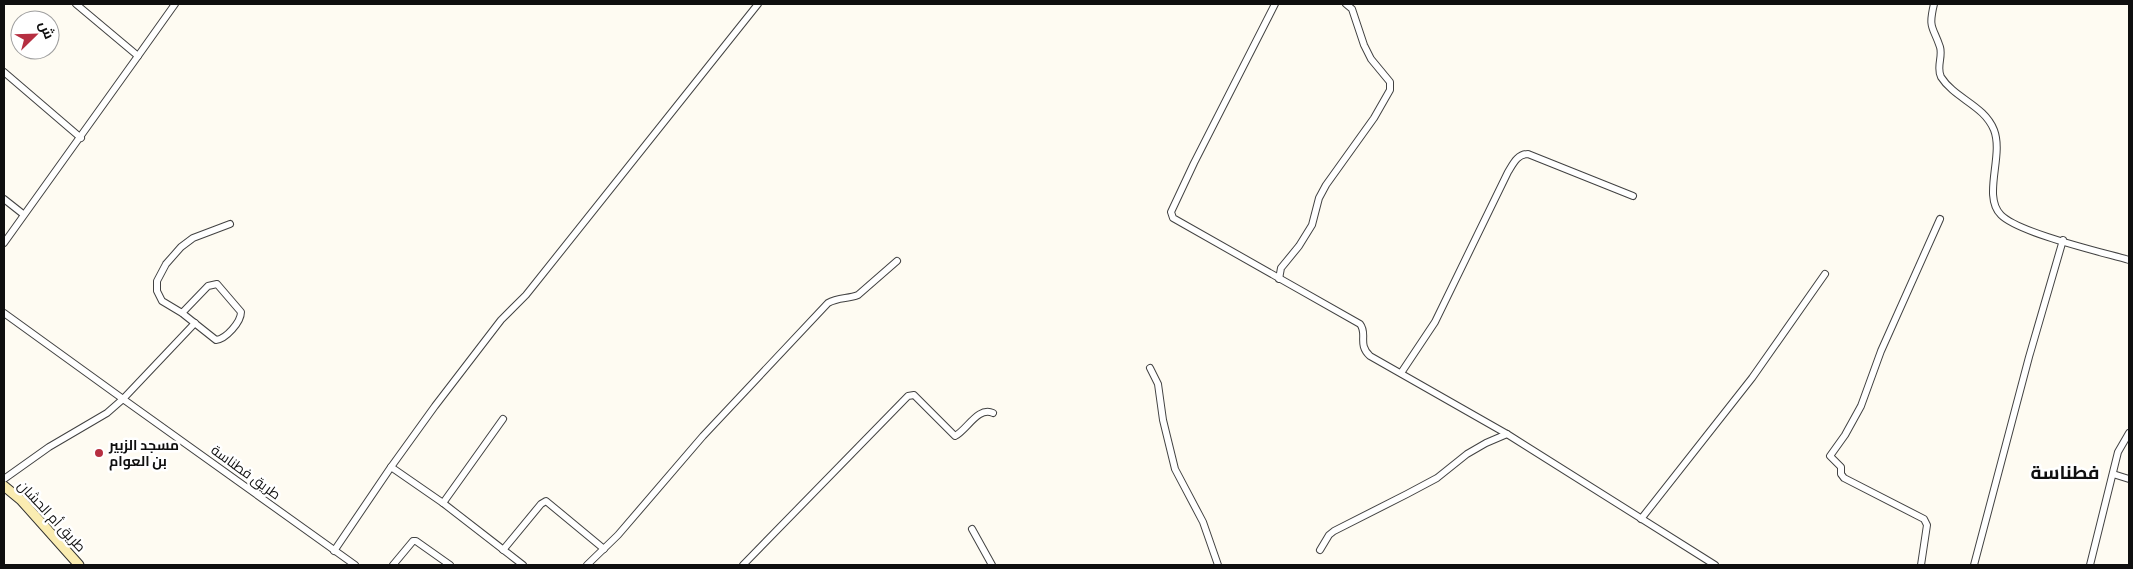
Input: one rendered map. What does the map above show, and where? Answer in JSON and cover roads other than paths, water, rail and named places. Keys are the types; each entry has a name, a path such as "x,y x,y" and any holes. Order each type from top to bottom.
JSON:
{"street":[{"path":"76,4 138,56"},
{"path":"4,243 23,214 81,138 175,4"},
{"path":"334,551 391,467 501,320 526,295 758,4"},
{"path":"1275,4 1194,163 1171,214 1172,218 1360,324 1363,330 1362,343 1366,353 1508,434 1714,565"},
{"path":"1279,279 1281,268 1299,246 1312,225 1319,198 1326,185 1374,118 1390,90 1390,82 1371,59 1352,9 1346,4"},
{"path":"1934,4 1931,30 1940,47 1940,76 1952,90 1984,114 1996,136 1997,159 1993,189 1995,207 2004,217 2018,226 2129,260"},
{"path":"4,72 81,138"},
{"path":"1401,373 1435,322 1508,172 1518,157 1522,154 1528,154 1633,196"},
{"path":"4,198 23,214"},
{"path":"1920,565 1927,525 1924,519 1844,478 1841,474 1841,467 1830,456 1845,435 1861,406 1880,351 1940,219"},
{"path":"182,313 212,284 216,284 229,296 241,312 239,320 221,340 216,340 182,313 162,301 157,281 166,264 181,247 193,238 230,224"},
{"path":"1974,565 2026,366 2063,240"},
{"path":"587,565 604,549 702,436 828,303 837,298 858,295 897,262"},
{"path":"1641,519 1752,378 1826,274"},
{"name":"طريق فطناسة","path":"4,313 354,565"},
{"path":"4,479 49,447 107,413 195,323"},
{"path":"1150,368 1161,395 1163,420 1175,469 1203,522 1218,565"},
{"path":"742,565 908,396 914,394 955,436 981,413 989,411 993,413"},
{"path":"443,503 503,419"},
{"path":"2090,565 2121,445 2129,433"},
{"path":"1320,550 1329,535 1334,531 1436,478 1467,454 1486,443 1508,434"},
{"path":"391,467 443,503 523,565"},
{"path":"2113,474 2129,479"},
{"name":"طريق أم الحشان","path":"4,486 21,500 79,565"},
{"path":"503,550 541,504 546,501 604,549"},
{"path":"972,529 992,565"},
{"path":"393,565 413,541 416,541 450,565"}],"place":[{"name":"مسجد الزبير بن العوام","path":"99,453"}],"district":[{"name":"فطناسة","path":"2065,472"}]}
